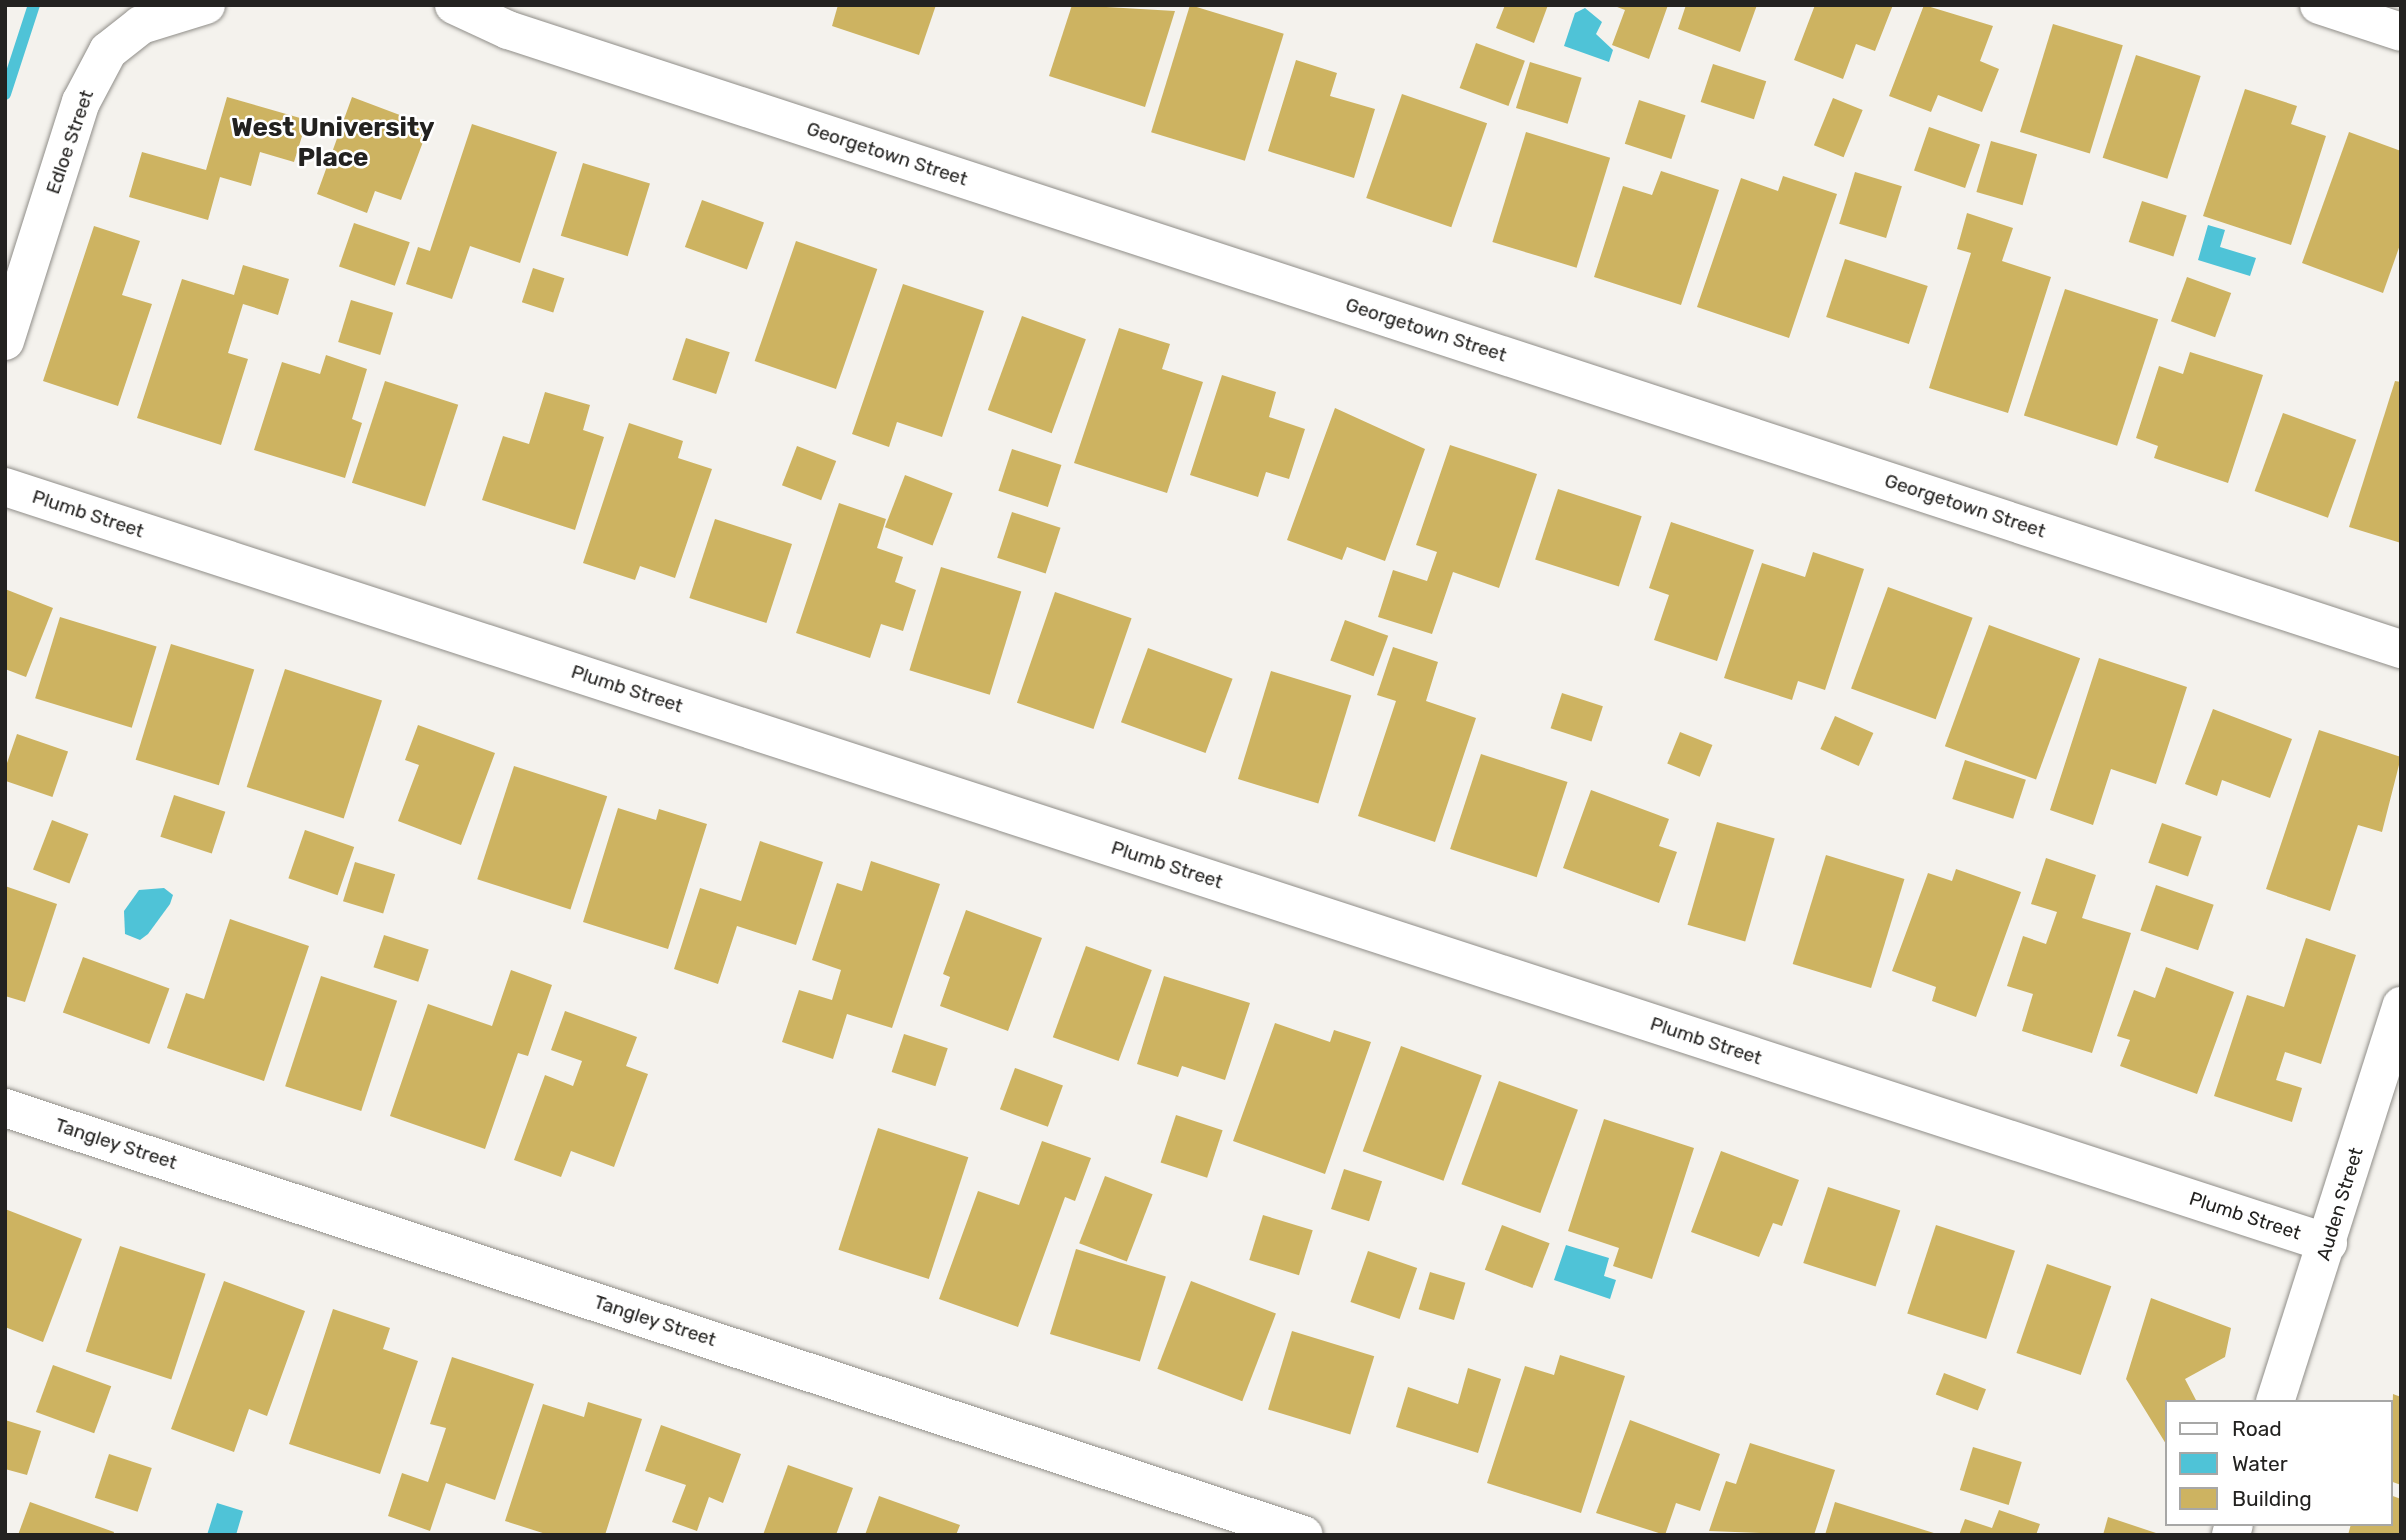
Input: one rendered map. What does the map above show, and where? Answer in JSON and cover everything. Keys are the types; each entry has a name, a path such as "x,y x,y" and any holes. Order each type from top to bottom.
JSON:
{"street":[{"name":"Edloe Street","path":"5,341 81,102 108,51 141,25 206,5"},
{"name":"Georgetown Street","path":"454,5 508,30 2401,649"},
{"path":"2319,5 2401,32"},
{"name":"Plumb Street","path":"5,486 2328,1243"},
{"name":"Auden Street","path":"2276,1400 2398,1026"},
{"name":"Tangley Street","path":"5,1108 1304,1535"}],"water":[{"path":"1585,8 1602,22 1596,34 1613,50 1609,62 1564,46 1575,13"},
{"path":"2208,225 2225,230 2220,247 2256,258 2250,276 2198,260"},
{"path":"164,888 173,895 170,904 148,934 140,940 125,934 124,911 139,890"},
{"path":"1566,1245 1609,1258 1604,1276 1616,1280 1610,1299 1554,1280"},
{"path":"217,1503 243,1511 236,1535 207,1535"}],"building":[{"path":"838,5 936,5 919,55 832,26"},
{"path":"1072,5 1175,11 1145,107 1049,76"},
{"path":"1190,5 1284,34 1245,161 1151,132"},
{"path":"1505,5 1548,5 1534,43 1496,28"},
{"path":"1612,5 1668,5 1649,59 1612,45 1625,10"},
{"path":"1686,5 1757,5 1740,52 1678,29"},
{"path":"1815,5 1893,5 1875,51 1856,44 1843,79 1794,60"},
{"path":"1924,5 1993,26 1980,61 1999,69 1982,112 1938,95 1931,112 1889,96"},
{"path":"2053,24 2123,45 2090,153 2020,132"},
{"path":"1476,43 1525,61 1508,106 1460,88"},
{"path":"2136,55 2201,76 2167,179 2103,158"},
{"path":"1296,60 1337,73 1330,96 1375,109 1354,178 1268,151"},
{"path":"1530,62 1582,78 1568,124 1516,108"},
{"path":"1713,64 1766,81 1754,119 1701,102"},
{"path":"2245,89 2297,106 2291,124 2326,136 2291,245 2203,216"},
{"path":"1402,94 1487,123 1451,227 1366,198"},
{"path":"227,97 307,120 294,162 260,152 251,186 220,177 208,220 129,197 142,152 206,170"},
{"path":"352,97 429,126 401,200 375,191 367,213 317,194"},
{"path":"1833,98 1863,110 1844,157 1814,145"},
{"path":"1639,100 1686,115 1671,159 1625,144"},
{"path":"472,124 557,152 520,263 470,246 452,299 406,284 418,247 430,251"},
{"path":"1929,127 1980,145 1965,188 1914,170"},
{"path":"1526,132 1610,158 1577,268 1492,242"},
{"path":"2349,132 2401,151 2401,242 2383,293 2302,263"},
{"path":"1991,141 2037,154 2023,205 1976,192"},
{"path":"583,163 650,183 628,256 561,236"},
{"path":"1661,171 1719,190 1681,305 1594,277 1623,186 1652,195"},
{"path":"1855,172 1902,186 1886,238 1839,224"},
{"path":"1783,176 1837,194 1789,338 1697,307 1741,178 1778,191"},
{"path":"702,200 764,223 747,270 685,247"},
{"path":"2142,201 2187,216 2173,256 2129,242"},
{"path":"1967,213 2013,228 2002,261 2051,277 2008,413 1929,388 1971,253 1957,249"},
{"path":"354,223 410,242 395,286 339,266"},
{"path":"94,226 140,241 122,295 152,304 118,406 43,381"},
{"path":"796,241 877,269 836,389 755,361"},
{"path":"1845,259 1928,286 1909,344 1826,317"},
{"path":"243,265 289,279 278,315 243,304 228,353 248,359 221,445 137,418 182,279 234,295"},
{"path":"533,268 564,278 553,312 522,302"},
{"path":"2187,277 2231,293 2215,337 2171,321"},
{"path":"903,284 984,311 942,437 897,422 889,447 852,434"},
{"path":"2065,289 2158,319 2117,446 2024,415"},
{"path":"351,300 393,313 380,355 338,342"},
{"path":"1022,316 1086,339 1052,433 988,410"},
{"path":"1119,328 1170,344 1162,369 1203,382 1167,493 1074,463"},
{"path":"686,338 730,352 716,394 672,380"},
{"path":"2190,352 2263,375 2228,483 2154,458 2158,446 2136,438 2159,366 2183,374"},
{"path":"326,355 367,369 352,419 362,423 345,478 254,450 282,362 320,374"},
{"path":"1222,375 1276,392 1269,417 1305,429 1289,479 1266,472 1258,497 1190,475"},
{"path":"385,381 458,405 425,507 352,483"},
{"path":"2395,381 2401,382 2401,543 2349,527"},
{"path":"545,392 590,405 583,430 604,437 575,530 482,500 503,436 529,444"},
{"path":"1335,408 1425,449 1385,561 1347,547 1342,560 1287,540"},
{"path":"2283,413 2356,440 2328,518 2255,491"},
{"path":"629,423 683,441 678,458 712,469 675,578 640,566 635,580 583,563"},
{"path":"1450,445 1537,474 1499,588 1453,572 1432,634 1378,617 1393,570 1427,581 1437,552 1416,545"},
{"path":"797,446 836,461 821,500 782,485"},
{"path":"1012,449 1061,465 1048,507 998,491"},
{"path":"905,475 953,493 933,546 885,527"},
{"path":"1558,489 1642,516 1619,587 1535,559"},
{"path":"839,503 886,519 877,548 903,557 895,582 916,590 903,631 881,624 870,658 796,633"},
{"path":"1012,512 1061,528 1046,573 997,558"},
{"path":"715,519 792,544 766,623 689,598"},
{"path":"1671,522 1754,550 1717,661 1654,640 1669,595 1649,588"},
{"path":"1813,552 1864,569 1825,690 1798,681 1792,700 1724,678 1762,563 1805,577"},
{"path":"941,567 1021,592 990,695 909,670"},
{"path":"1888,587 1973,618 1936,719 1851,688"},
{"path":"5,589 53,608 26,677 5,669"},
{"path":"1055,592 1132,618 1093,729 1017,703"},
{"path":"60,617 157,647 132,728 35,698"},
{"path":"1345,620 1388,636 1374,676 1330,660"},
{"path":"1989,625 2080,658 2036,779 1945,746"},
{"path":"171,644 254,669 219,785 136,760"},
{"path":"1393,647 1438,662 1426,701 1476,718 1435,842 1358,816 1396,701 1377,695"},
{"path":"1148,648 1233,679 1206,753 1121,722"},
{"path":"2099,658 2187,687 2156,784 2111,769 2093,825 2050,810"},
{"path":"285,669 382,701 344,818 247,787"},
{"path":"1271,671 1351,696 1318,804 1238,779"},
{"path":"1562,693 1603,706 1591,741 1551,728"},
{"path":"2213,709 2292,739 2270,798 2222,780 2217,796 2185,784"},
{"path":"1835,716 1873,733 1859,766 1820,749"},
{"path":"418,725 495,753 461,845 398,821 419,765 405,760"},
{"path":"2319,730 2401,757 2382,832 2358,825 2330,911 2266,889"},
{"path":"1680,732 1712,745 1700,777 1667,764"},
{"path":"17,734 68,752 52,797 5,781 5,769"},
{"path":"1481,754 1568,782 1537,877 1450,849"},
{"path":"1965,760 2026,780 2013,819 1952,799"},
{"path":"514,766 607,796 570,909 477,879"},
{"path":"1591,790 1669,819 1659,846 1677,852 1659,903 1563,868"},
{"path":"174,795 225,812 212,854 160,837"},
{"path":"618,808 656,820 659,809 707,824 668,949 583,922"},
{"path":"52,820 88,834 69,883 33,869"},
{"path":"1717,822 1775,839 1745,941 1688,925"},
{"path":"2162,823 2202,837 2188,876 2148,863"},
{"path":"305,830 354,847 338,895 288,878"},
{"path":"760,841 823,862 796,945 737,926 718,984 674,969 700,888 741,901"},
{"path":"1826,855 1904,879 1871,988 1793,964"},
{"path":"2046,858 2096,875 2082,918 2131,933 2092,1053 2022,1031 2033,994 2007,986 2023,936 2046,944 2057,912 2031,904"},
{"path":"871,861 940,884 892,1028 847,1014 833,1059 782,1042 799,990 832,1000 841,970 812,960 837,883 862,891"},
{"path":"355,862 395,874 383,913 343,901"},
{"path":"1956,869 2021,892 1976,1017 1932,1001 1936,987 1892,971 1928,873 1952,881"},
{"path":"2156,885 2214,905 2198,950 2140,930"},
{"path":"5,886 57,904 25,1002 5,996"},
{"path":"966,910 1042,938 1008,1031 940,1006 950,977 943,974"},
{"path":"230,919 309,946 264,1081 167,1048 186,993 204,999"},
{"path":"384,935 429,950 418,982 373,967"},
{"path":"2306,938 2356,955 2321,1064 2285,1052 2276,1080 2302,1088 2292,1122 2214,1096 2247,995 2284,1007"},
{"path":"1086,946 1152,970 1119,1061 1053,1037"},
{"path":"83,957 169,988 149,1044 63,1012"},
{"path":"2166,967 2234,992 2197,1094 2120,1066 2130,1040 2117,1036 2134,990 2155,998"},
{"path":"511,970 552,985 528,1056 518,1053 485,1149 390,1116 428,1004 492,1026"},
{"path":"321,976 397,1001 361,1111 285,1086"},
{"path":"1164,976 1250,1003 1225,1080 1182,1066 1178,1077 1137,1064"},
{"path":"565,1011 637,1037 626,1066 648,1074 614,1167 571,1151 561,1177 514,1160 545,1075 573,1086 582,1061 551,1050"},
{"path":"1275,1023 1330,1042 1334,1030 1371,1042 1325,1174 1233,1141"},
{"path":"904,1034 948,1048 935,1086 892,1072"},
{"path":"1401,1046 1482,1075 1444,1181 1363,1151"},
{"path":"1015,1068 1063,1085 1048,1127 1000,1109"},
{"path":"1499,1081 1578,1110 1540,1213 1461,1184"},
{"path":"1176,1115 1223,1130 1207,1178 1161,1163"},
{"path":"1604,1119 1694,1148 1652,1279 1613,1266 1619,1248 1568,1231"},
{"path":"878,1128 968,1157 929,1279 838,1250"},
{"path":"1042,1141 1091,1158 1075,1201 1065,1197 1018,1327 939,1299 978,1191 1019,1205"},
{"path":"1721,1151 1799,1180 1782,1226 1773,1223 1759,1257 1691,1232"},
{"path":"1344,1169 1382,1181 1369,1221 1331,1209"},
{"path":"1105,1176 1153,1194 1127,1261 1079,1243"},
{"path":"1828,1187 1900,1210 1876,1287 1803,1263"},
{"path":"5,1209 82,1239 43,1342 5,1327"},
{"path":"1263,1215 1313,1230 1299,1275 1249,1260"},
{"path":"1502,1225 1550,1243 1532,1288 1485,1270"},
{"path":"1936,1225 2015,1251 1986,1339 1907,1313"},
{"path":"120,1246 206,1274 171,1379 86,1352"},
{"path":"1076,1249 1166,1276 1140,1362 1050,1334"},
{"path":"1368,1251 1417,1268 1400,1319 1350,1302"},
{"path":"2047,1264 2111,1286 2081,1375 2016,1353"},
{"path":"1430,1272 1465,1283 1454,1320 1419,1309"},
{"path":"224,1281 305,1311 267,1416 249,1409 234,1452 171,1429"},
{"path":"1191,1281 1276,1314 1242,1401 1157,1369"},
{"path":"2151,1298 2231,1328 2225,1357 2185,1379 2196,1400 2164,1400 2164,1441 2126,1379"},
{"path":"333,1309 390,1328 383,1349 418,1361 380,1474 289,1444"},
{"path":"1292,1331 1374,1356 1350,1435 1268,1409"},
{"path":"1560,1355 1625,1376 1581,1513 1487,1483 1525,1366 1554,1375"},
{"path":"452,1357 534,1384 495,1500 446,1483 430,1531 388,1516 402,1473 428,1482 446,1428 430,1424"},
{"path":"53,1365 111,1386 94,1433 36,1412"},
{"path":"1468,1368 1501,1379 1478,1453 1396,1427 1408,1387 1458,1404"},
{"path":"1944,1373 1986,1389 1978,1411 1936,1394"},
{"path":"2393,1394 2401,1397 2401,1485 2392,1482"},
{"path":"588,1402 642,1419 605,1535 549,1535 505,1521 543,1404 584,1417"},
{"path":"5,1420 41,1431 27,1475 5,1469"},
{"path":"1630,1420 1720,1454 1700,1511 1676,1503 1665,1535 1596,1513"},
{"path":"661,1425 741,1454 723,1503 709,1497 697,1531 672,1522 686,1485 645,1471"},
{"path":"1750,1443 1835,1470 1814,1535 1709,1531 1726,1481 1736,1484"},
{"path":"1973,1447 2022,1462 2009,1505 1960,1490"},
{"path":"109,1454 152,1468 138,1512 95,1498"},
{"path":"788,1465 853,1488 836,1535 763,1535"},
{"path":"879,1496 960,1525 956,1535 865,1535"},
{"path":"2392,1496 2401,1499 2401,1535 2348,1535 2350,1526 2392,1526"},
{"path":"30,1502 114,1532 113,1535 18,1535"},
{"path":"1835,1502 1937,1534 1937,1535 1825,1535"},
{"path":"1999,1510 2040,1524 2036,1535 1959,1535 1965,1519 1992,1528"},
{"path":"2108,1517 2159,1534 2159,1535 2103,1535"}],"waterway":[{"path":"5,94 34,5"}],"district":[{"name":"West University Place","path":"333,143"}]}
